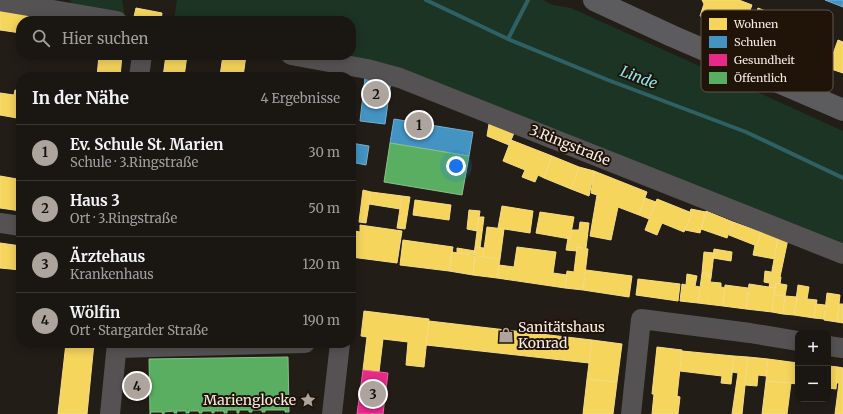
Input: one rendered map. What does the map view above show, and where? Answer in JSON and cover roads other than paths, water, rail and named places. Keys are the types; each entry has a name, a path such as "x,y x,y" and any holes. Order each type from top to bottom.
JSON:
{"main road":[{"path":"594,0 701,49"},
{"path":"801,92 843,110"}],"street":[{"path":"0,1 88,16"},
{"path":"140,72 141,60"},
{"name":"3.Ringstraße","path":"318,60 367,69 400,78 843,254"},
{"path":"0,223 16,225"},
{"path":"630,414 641,319 750,333 795,340"},
{"path":"831,346 843,348"},
{"path":"110,414 117,348"},
{"path":"332,414 339,348"}],"waterway":[{"name":"Linde","path":"426,0 508,39 608,80 746,132 843,178"},
{"path":"508,39 528,0"}],"place":[{"name":"Haus 3","path":"376,94"},
{"name":"Ev. Schule St. Marien","path":"419,125"},
{"name":"Sanitätshaus Konrad","path":"506,335"},
{"name":"Wölfin","path":"137,386"},
{"name":"Ärztehaus","path":"373,394"},
{"name":"Marienglocke","path":"308,400"}]}
